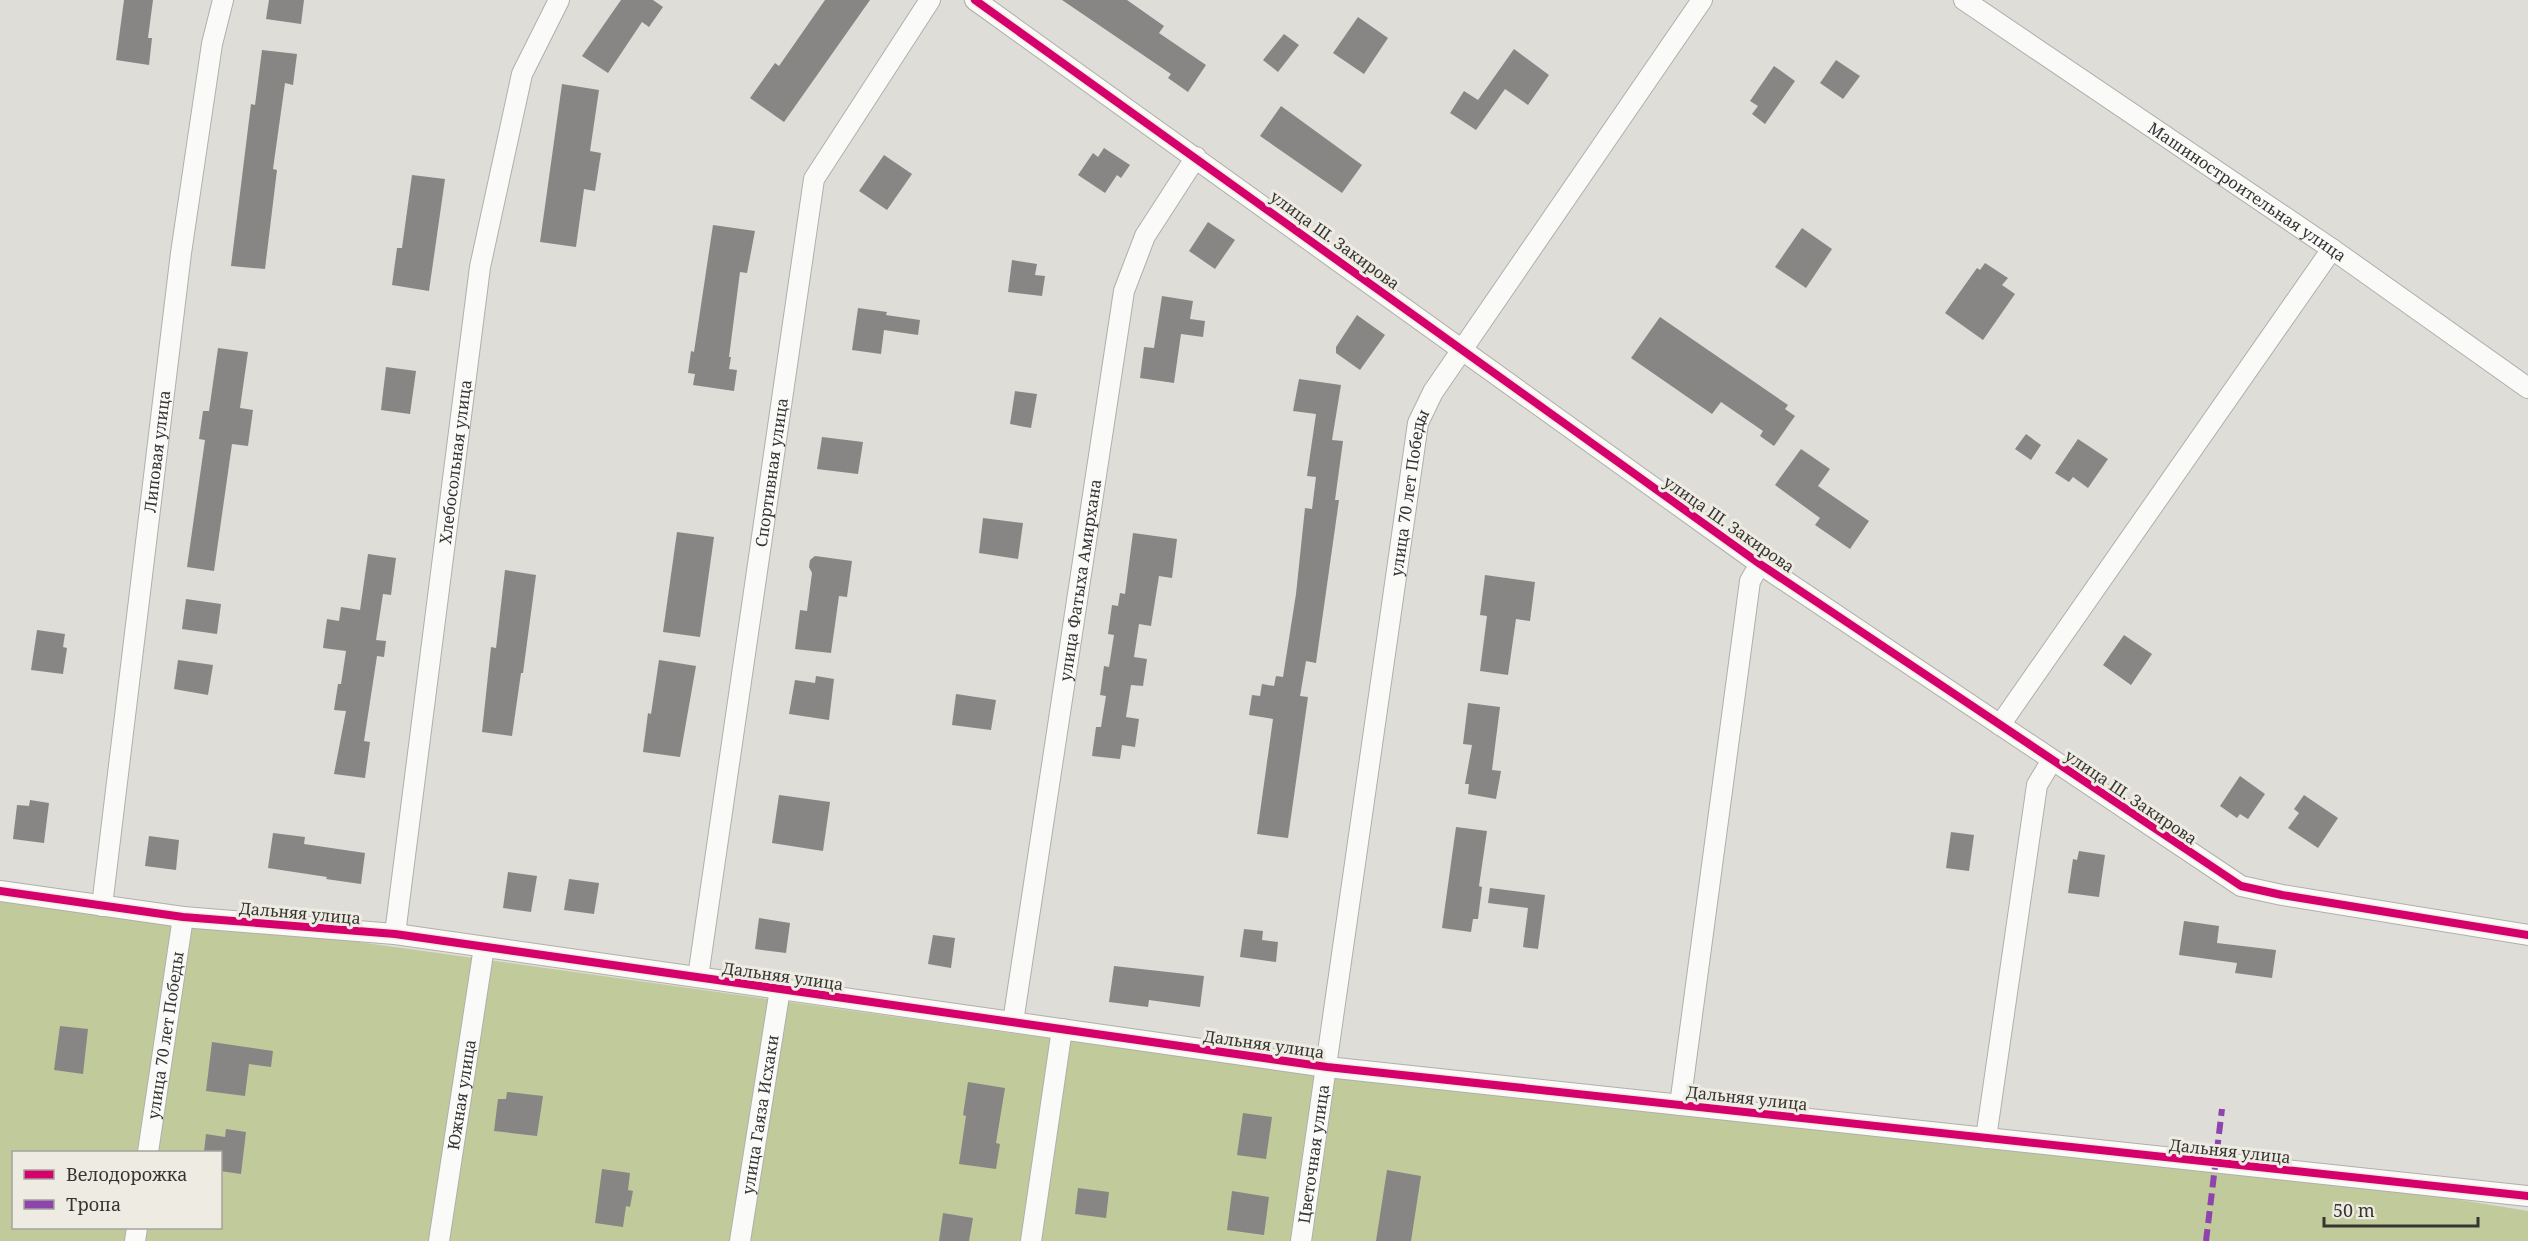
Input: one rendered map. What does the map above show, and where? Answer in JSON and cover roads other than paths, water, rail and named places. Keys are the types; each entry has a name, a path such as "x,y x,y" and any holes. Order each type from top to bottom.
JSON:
{"street":[{"name":"Липовая улица","path":"102,906 181,254 212,44 223,0"},
{"name":"Хлебосольная улица","path":"395,934 480,267 522,74 559,0"},
{"name":"Спортивная улица","path":"698,977 814,179 930,0"},
{"name":"улица Ш. Закирова","path":"975,0 1760,564 2241,886 2528,935"},
{"name":"улица 70 лет Победы","path":"1327,1067 1418,423 1433,392 1702,0"},
{"name":"Машиностроительная улица","path":"1964,0 2332,249 2528,388"},
{"name":"улица Фатыха Амирхана","path":"1013,1022 1124,291 1144,236 1196,157"},
{"path":"2000,725 2332,249"},
{"path":"1680,1105 1750,581 1760,564"},
{"path":"1986,1138 2037,784 2052,760"},
{"name":"Дальняя улица","path":"0,891 183,917 395,934 1327,1067 2528,1196"},
{"name":"улица 70 лет Победы","path":"148,1151 183,917"},
{"name":"Южная улица","path":"439,1241 484,947"},
{"name":"улица Гаяза Исхаки","path":"740,1241 780,989"},
{"path":"1031,1241 1062,1029"},
{"name":"Цветочная улица","path":"1301,1241 1327,1067"}]}
